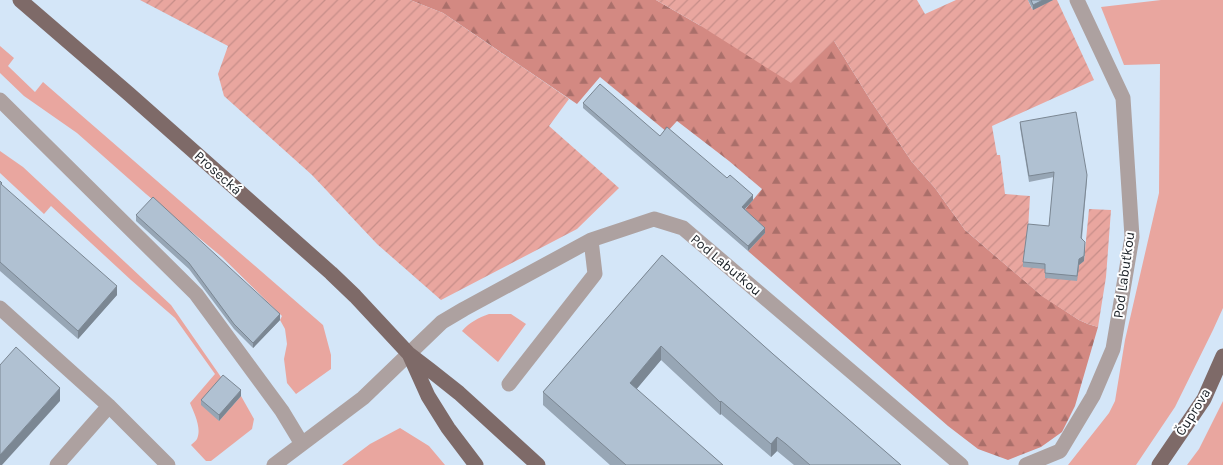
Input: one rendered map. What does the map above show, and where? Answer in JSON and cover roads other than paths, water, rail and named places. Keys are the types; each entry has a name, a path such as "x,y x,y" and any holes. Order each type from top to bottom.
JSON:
{"main road":[{"name":"Prosecká","path":"20,0 331,273 409,354 459,393 538,465"},
{"name":"Prosecká","path":"409,354 428,396 448,428 476,465"},
{"name":"Čuprova","path":"1159,465 1204,399 1223,356"}],"street":[{"name":"Pod Labuťkou","path":"1026,465 1060,451 1093,396 1113,349 1132,237 1124,98 1077,0"},
{"path":"0,100 196,294 282,411 302,444"},
{"name":"Pod Labuťkou","path":"274,465 363,398 442,322 591,240 654,219 683,228 961,465"},
{"path":"508,384 595,274 591,240"},
{"path":"3,317 109,406 168,465"},
{"path":"57,465 109,406"}]}
